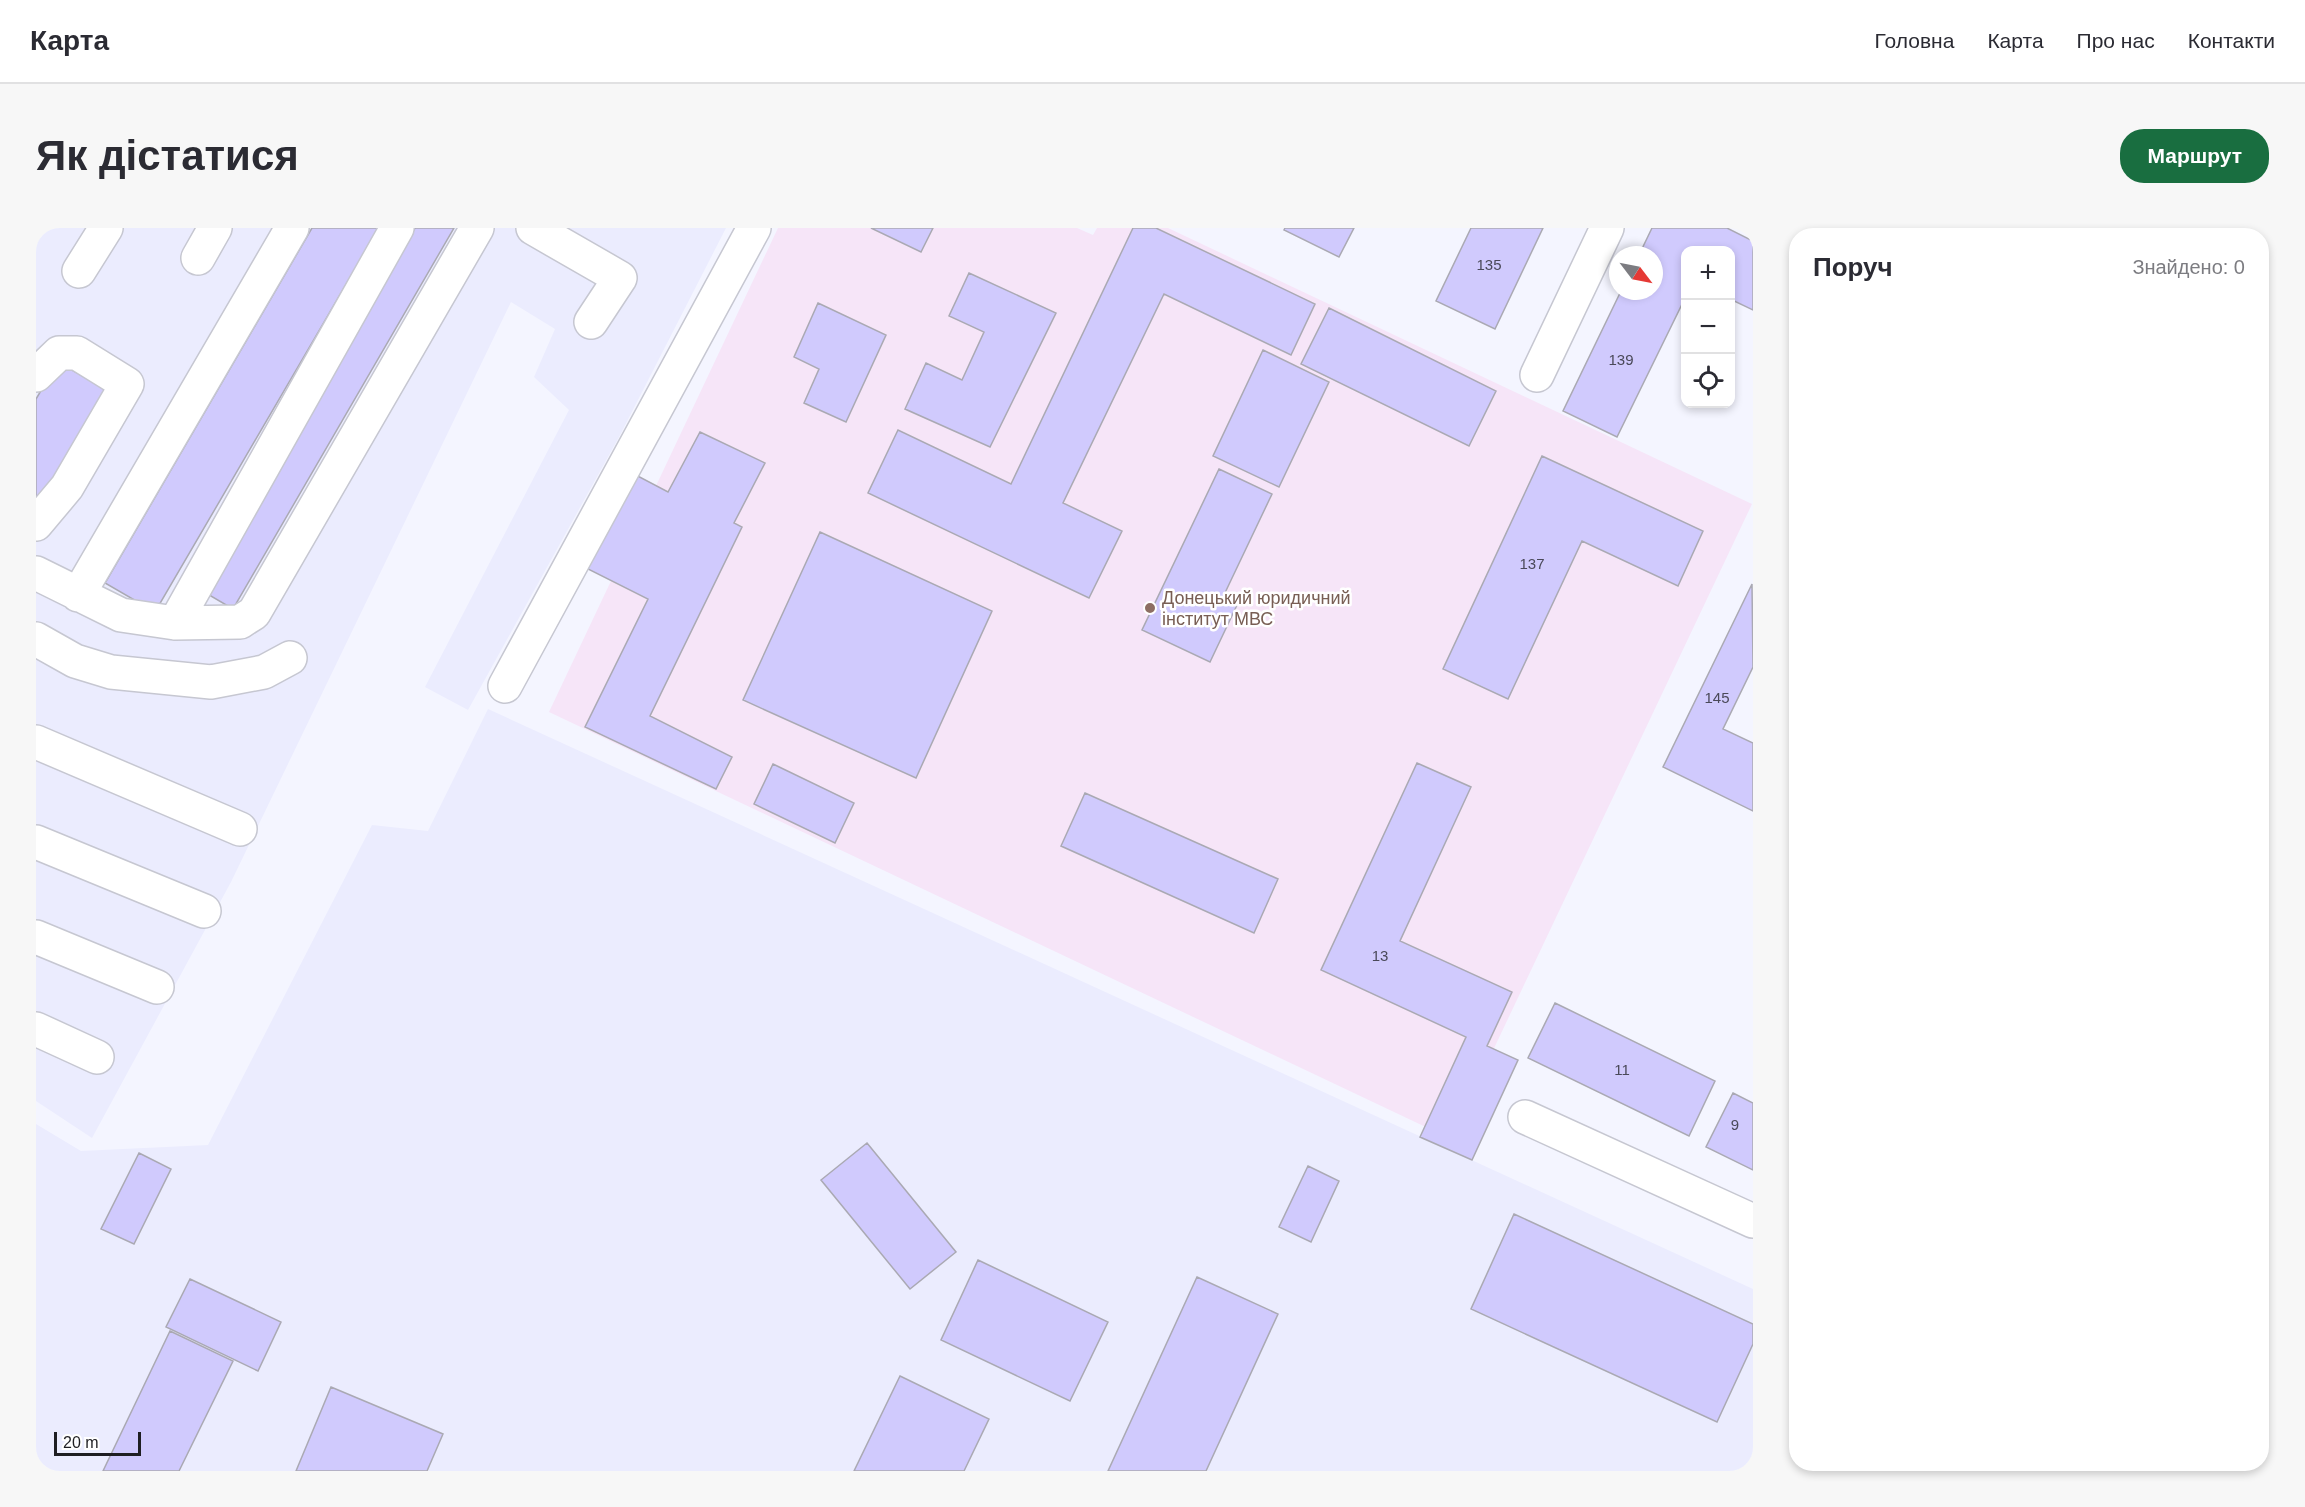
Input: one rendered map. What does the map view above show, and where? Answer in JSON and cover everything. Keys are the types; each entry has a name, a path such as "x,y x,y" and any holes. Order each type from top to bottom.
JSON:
{"street":[{"path":"79,271 106,228"},
{"path":"198,258 215,228"},
{"path":"78,596 292,228"},
{"path":"175,623 397,228"},
{"path":"36,573 78,596 121,615 175,623 240,622 254,613 477,228"},
{"path":"533,228 620,278 591,322"},
{"path":"505,686 754,228"},
{"path":"1537,375 1608,228"},
{"path":"36,375 59,353 77,353 127,384 68,487 36,524"},
{"path":"37,641 75,661 111,672 211,682 264,672 290,658"},
{"path":"36,742 240,829"},
{"path":"36,842 204,911"},
{"path":"36,937 156,987"},
{"path":"36,1029 97,1057"},
{"path":"1525,1117 1753,1221"}],"shaded area":[{"path":"36,228 726,228 619,437 468,710 425,687 569,410 534,377 555,329 511,302 231,882 92,1138 36,1101"},
{"name":"Донецький юридичний інститут МВС","path":"778,228 1077,228 1093,235 1097,228 1168,228 1752,504 1451,1139 549,712"},
{"path":"488,709 1753,1289 1753,1471 36,1471 36,1124 81,1151 208,1145 372,825 428,831"}],"building":[{"path":"312,228 379,228 155,612 105,583"},
{"path":"415,228 454,228 233,609 204,592"},
{"path":"871,228 933,228 921,252"},
{"path":"1133,228 1156,228 1315,304 1291,355 1164,294 1063,503 1122,531 1089,598 868,493 898,430 1011,484"},
{"path":"1285,228 1354,228 1339,257 1284,230"},
{"path":"1471,228 1543,228 1495,329 1436,301"},
{"path":"1652,228 1727,228 1753,241 1753,310 1735,301 1735,246 1681,246 1681,306 1617,437 1563,411 1617,300 1663,300 1663,246 1643,246"},
{"path":"969,273 1056,313 990,447 905,409 926,363 962,380 984,332 949,316"},
{"path":"818,303 886,335 846,422 804,403 819,369 794,357"},
{"path":"1329,308 1496,391 1469,446 1301,364"},
{"path":"1263,350 1329,382 1279,487 1213,456"},
{"path":"58,362 109,391 36,510 36,399"},
{"path":"700,432 765,463 734,523 742,527 650,716 732,757 716,789 585,727 648,599 586,568 634,474 668,492"},
{"path":"1542,456 1703,531 1678,586 1582,541 1508,699 1443,669"},
{"path":"1219,469 1272,494 1223,597 1238,603 1210,662 1142,630"},
{"path":"820,532 992,611 916,778 743,700"},
{"path":"1752,584 1753,667 1723,729 1753,743 1753,811 1663,767"},
{"path":"1417,763 1471,787 1400,941 1512,992 1487,1046 1518,1060 1472,1160 1420,1137 1466,1037 1321,970"},
{"path":"773,764 854,803 835,843 754,804"},
{"path":"1085,793 1278,879 1254,933 1061,846"},
{"path":"1555,1003 1715,1081 1689,1136 1528,1058"},
{"path":"1733,1093 1753,1103 1753,1170 1706,1147"},
{"path":"867,1143 956,1252 910,1289 821,1180"},
{"path":"139,1153 171,1169 134,1244 101,1229"},
{"path":"1308,1166 1339,1181 1311,1242 1279,1227"},
{"path":"1514,1214 1753,1324 1753,1344 1717,1422 1471,1309"},
{"path":"978,1260 1108,1322 1070,1401 941,1340"},
{"path":"1197,1277 1278,1314 1206,1471 1108,1471"},
{"path":"190,1279 281,1322 258,1371 166,1327"},
{"path":"170,1331 233,1361 179,1471 103,1471"},
{"path":"900,1376 989,1419 964,1471 854,1471"},
{"path":"331,1387 443,1434 427,1471 296,1471"}],"place":[{"name":"Донецький юридичний інститут МВС","path":"1150,608"}]}
